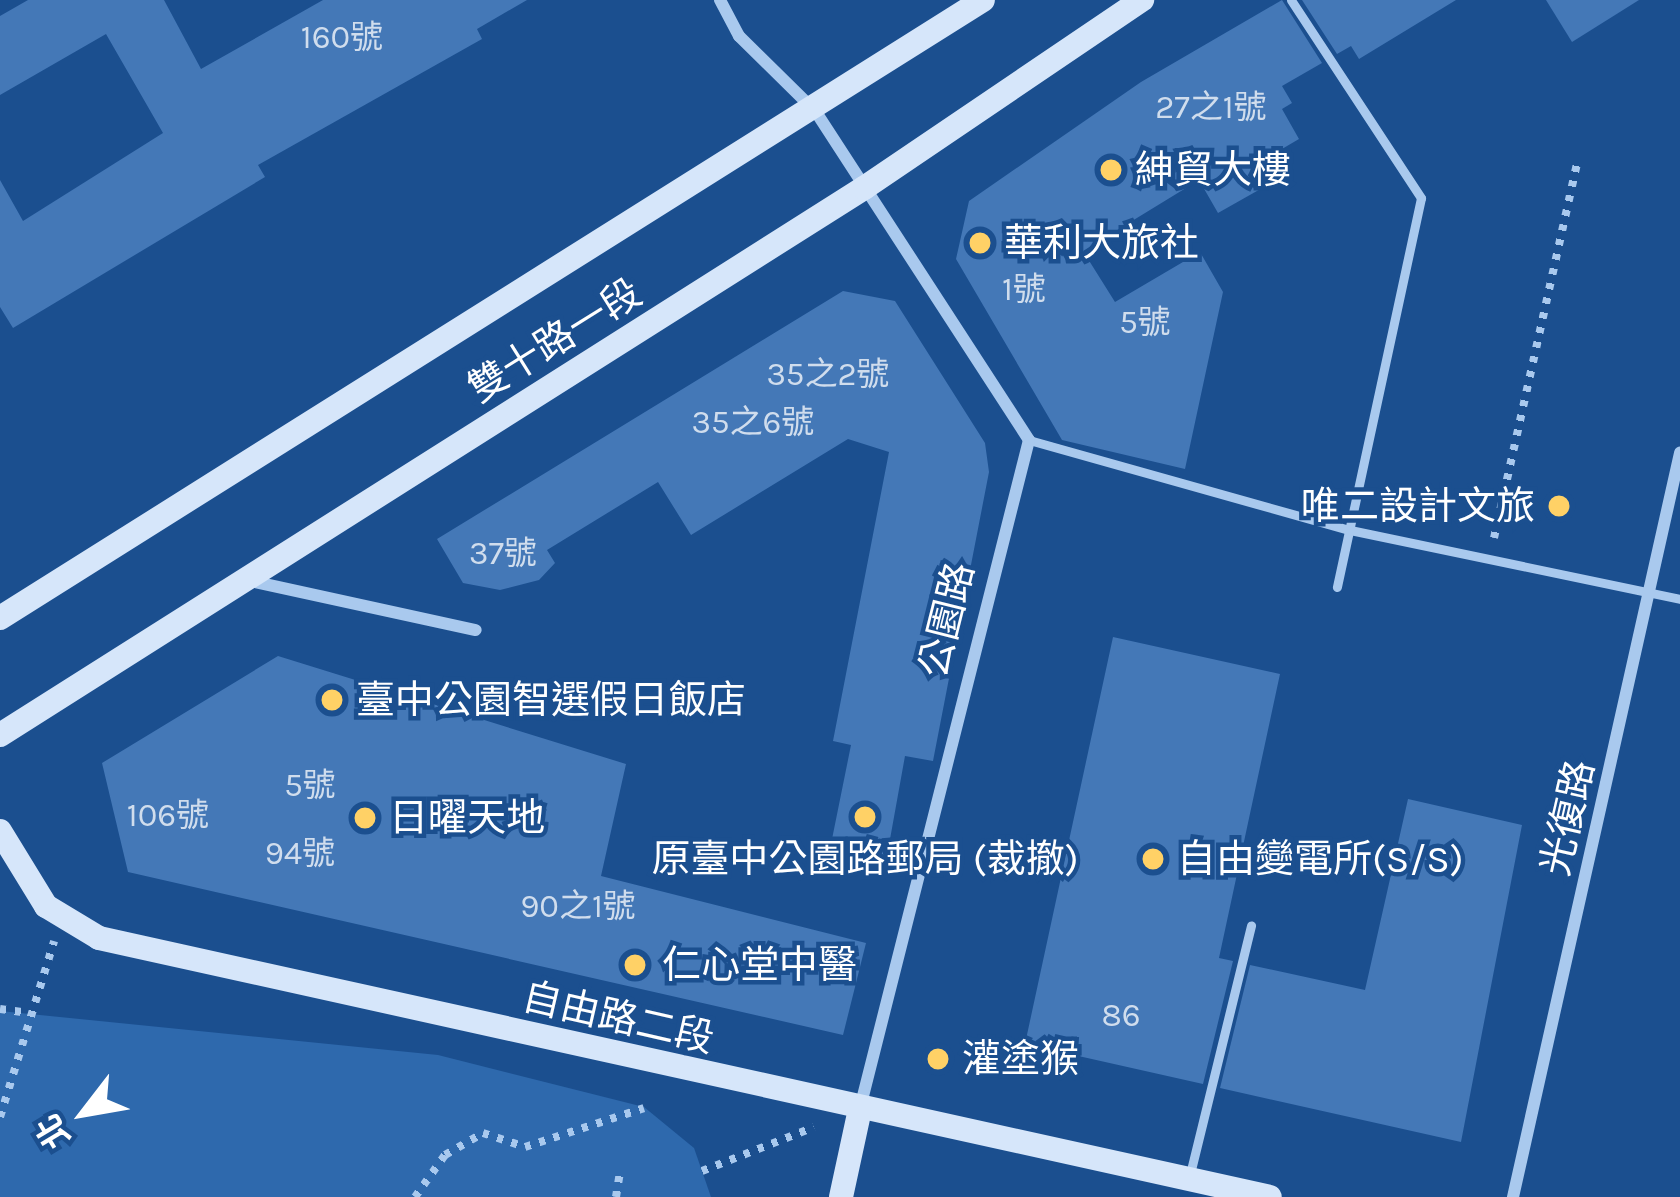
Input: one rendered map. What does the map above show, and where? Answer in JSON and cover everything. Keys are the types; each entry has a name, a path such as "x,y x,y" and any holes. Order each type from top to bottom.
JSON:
{"main road":[{"name":"雙十路一段","path":"0,618 816,112 983,0"},
{"name":"雙十路一段","path":"0,735 864,188 1142,0"},
{"name":"自由路二段","path":"0,831 27,885 62,920 99,938 1189,1180 1229,1193 1270,1197"},
{"name":"公園路","path":"841,1197 860,1109"}],"street":[{"path":"720,0 740,36 816,112 1029,440"},
{"name":"公園路","path":"860,1109 1029,440"},
{"name":"光復路","path":"1513,1197 1680,452"},
{"path":"244,580 476,629"}],"lane":[{"path":"1291,0 1421,198 1337,587"},
{"path":"1029,440 1350,530 1680,599"},
{"path":"1189,1180 1251,925"}],"path":[{"path":"1489,562 1578,158"},
{"path":"0,1117 62,920"},
{"path":"0,1009 29,1013"},
{"path":"415,1197 445,1155 483,1132 525,1147 644,1108"},
{"path":"702,1171 860,1109"},
{"path":"616,1197 620,1171"}],"shaded area":[{"path":"0,1011 438,1055 644,1107 694,1148 711,1197 0,1197"}],"building":[{"path":"28,0 164,0 201,69 323,0 527,0 477,29 482,39 258,165 265,177 13,328 0,307 0,180 23,221 163,133 106,34 0,95 0,16"},
{"path":"1282,0 1322,63 1282,86 1292,103 1282,109 1299,139 1251,167 1264,187 1218,213 1199,180 1083,251 1115,302 1200,252 1223,292 1185,469 1062,440 956,259 969,201 1141,82"},
{"path":"1302,0 1456,0 1359,59 1351,46 1337,54"},
{"path":"1546,0 1639,0 1572,42"},
{"path":"843,291 895,301 985,443 989,472 933,761 905,756 885,867 829,854 851,745 833,741 889,452 848,439 691,535 658,482 547,550 555,563 539,580 500,590 463,583 437,539"},
{"name":"自由變電所(S/S)","path":"1113,637 1280,674 1219,958 1233,961 1203,1084 1025,1044"},
{"name":"日曜天地","path":"278,656 626,764 601,876 866,943 843,1035 128,872 102,763"},
{"path":"1408,799 1522,825 1461,1142 1220,1088 1250,965 1365,990"}],"place":[{"name":"紳貿大樓","path":"1111,170"},
{"name":"華利大旅社","path":"980,243"},
{"name":"唯二設計文旅","path":"1559,506"},
{"name":"臺中公園智選假日飯店","path":"332,700"},
{"name":"原臺中公園路郵局 (裁撤)","path":"865,817"},
{"name":"日曜天地","path":"365,818"},
{"name":"自由變電所(S/S)","path":"1153,859"},
{"name":"仁心堂中醫","path":"635,965"},
{"name":"灌塗猴","path":"938,1059"}]}
